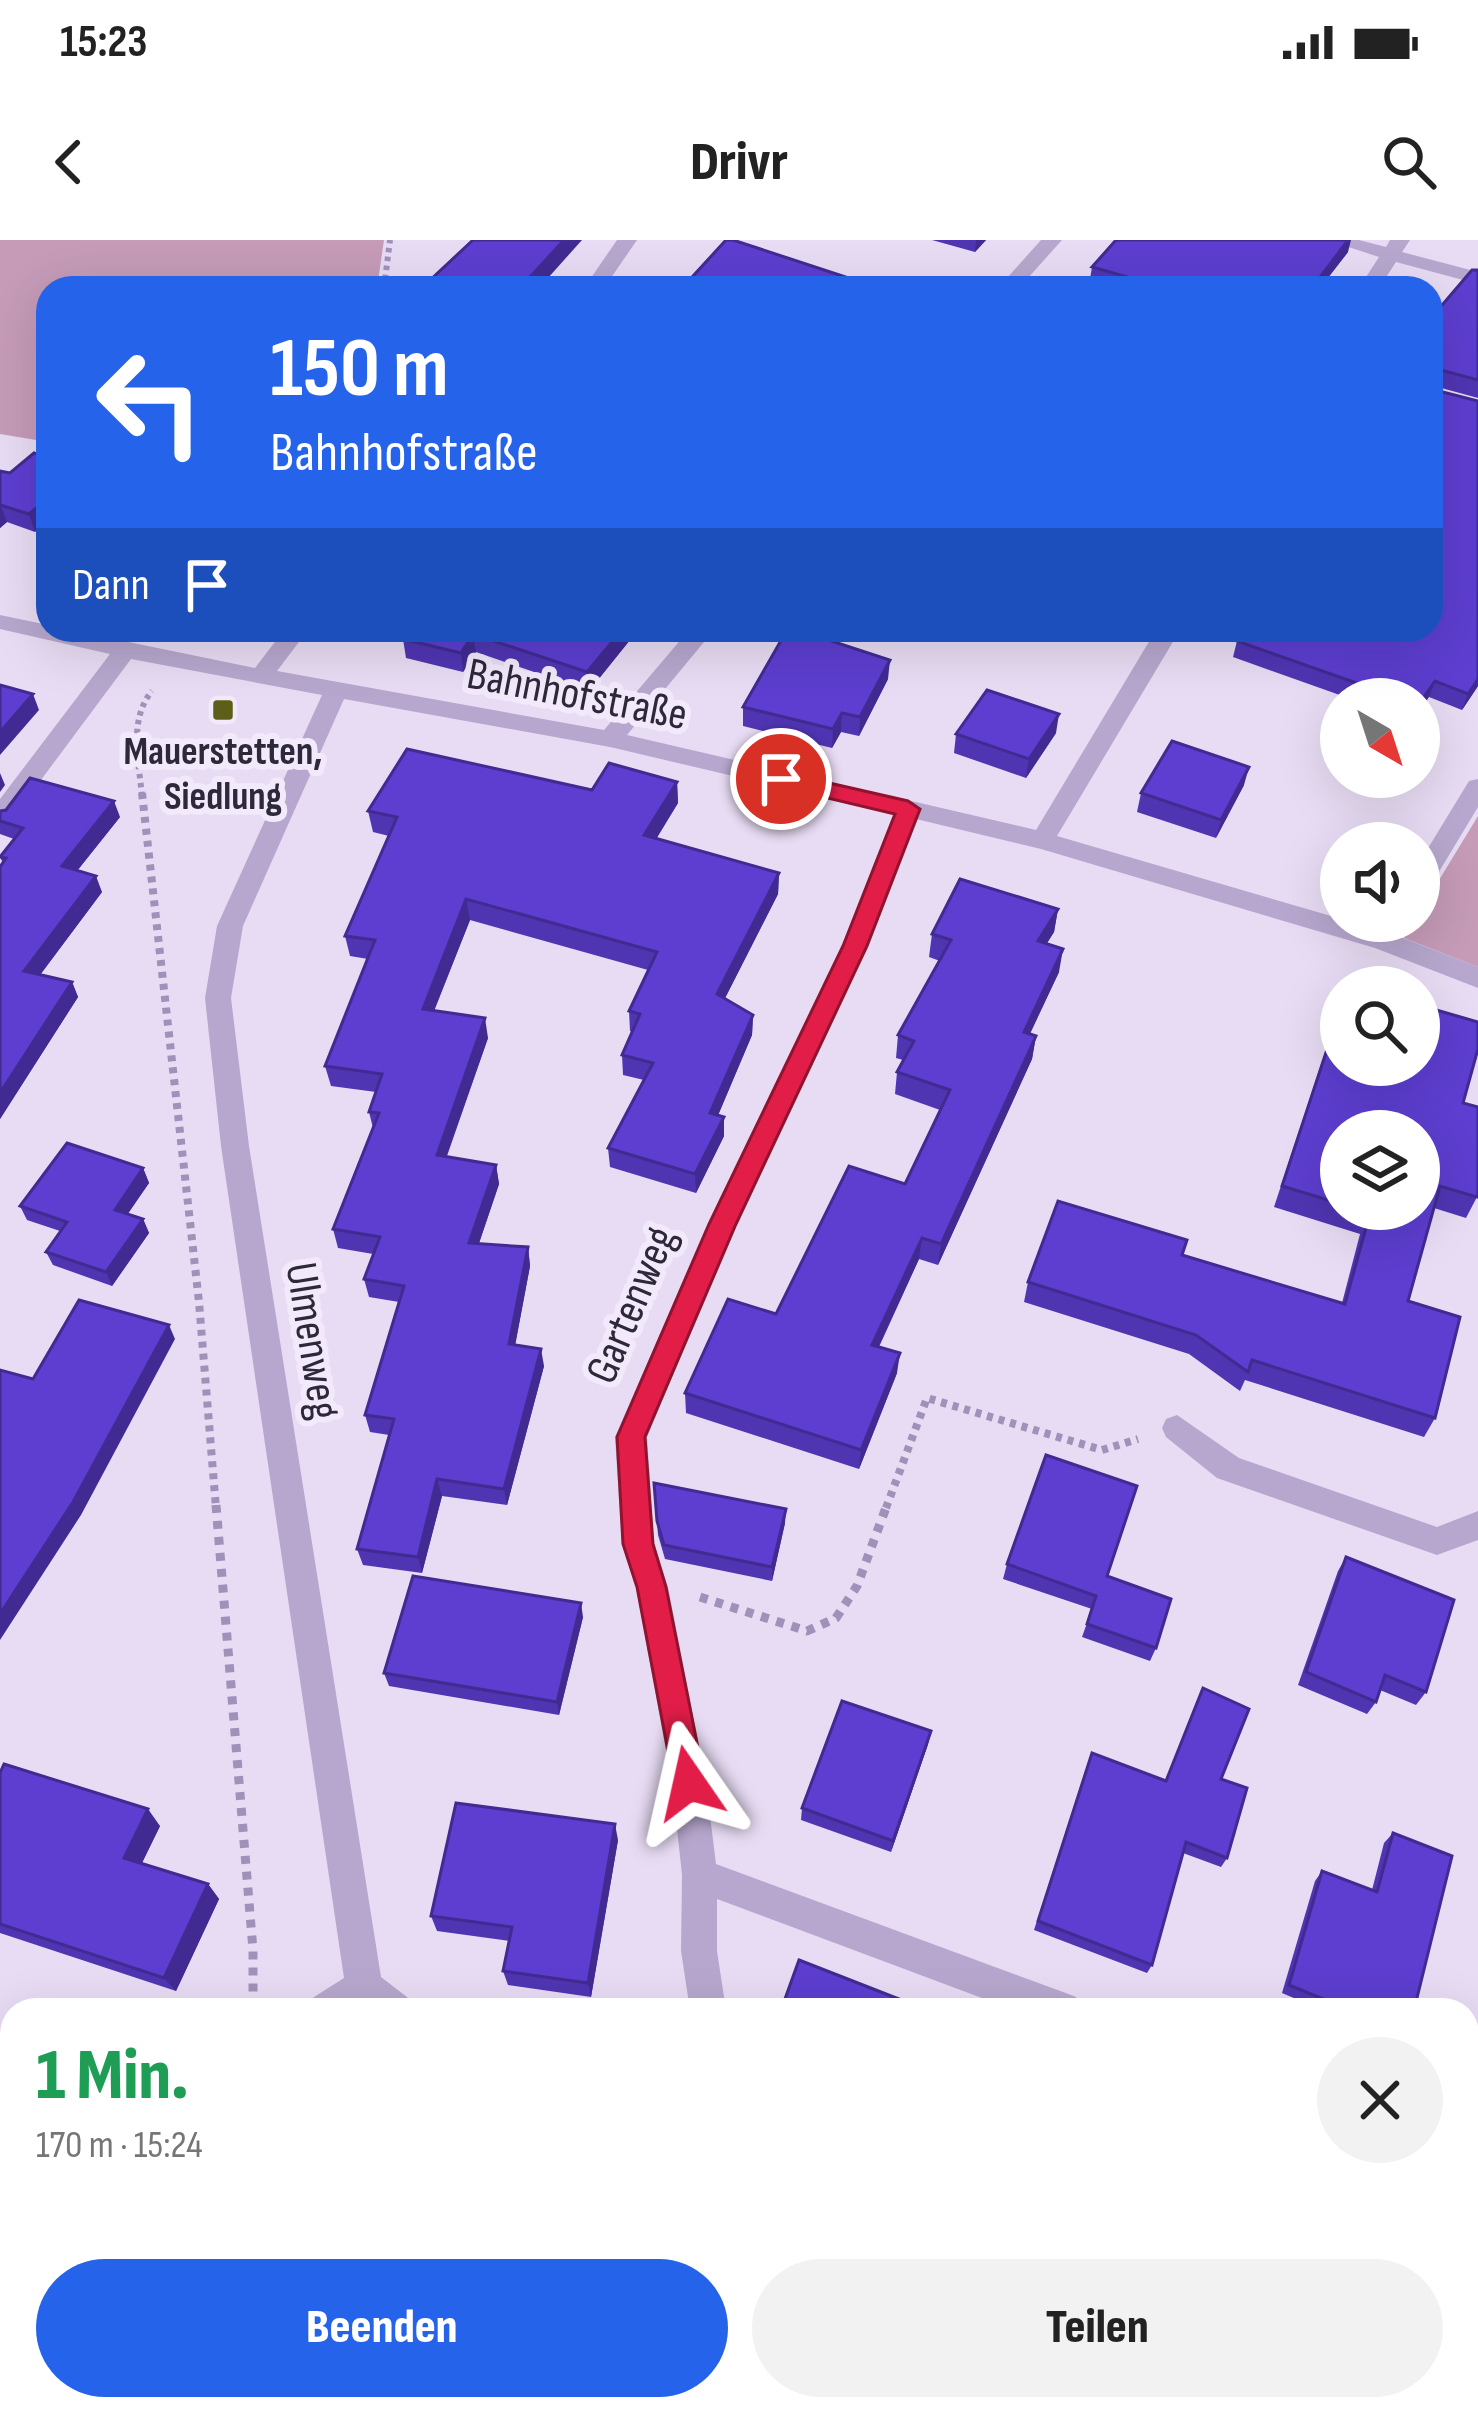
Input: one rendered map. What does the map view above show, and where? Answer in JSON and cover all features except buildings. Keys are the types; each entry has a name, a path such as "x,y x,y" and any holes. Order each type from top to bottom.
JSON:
{"street":[{"path":"602,276 627,240"},
{"path":"1025,276 1052,240"},
{"path":"1337,240 1395,246 1478,278"},
{"path":"1377,276 1395,246"},
{"name":"Bahnhofstraße","path":"0,622 36,630"},
{"name":"Bahnhofstraße","path":"89,642 175,662 610,740 1042,840 1320,913"},
{"path":"260,677 287,642"},
{"path":"610,740 692,642"},
{"path":"1042,840 1161,642"},
{"path":"0,817 125,650"},
{"name":"Ulmenweg","path":"335,692 230,926 218,998 235,1146 364,1987"},
{"path":"1440,849 1478,787"},
{"name":"Gartenweg","path":"706,1998 699,1951 700,1875 689,1783 652,1587 638,1544 631,1437 722,1224 855,946 908,809"},
{"name":"Bahnhofstraße","path":"1411,942 1478,978"},
{"path":"1177,1428 1228,1468 1437,1541 1478,1525"},
{"path":"700,1875 1031,1998"},
{"path":"346,1998 364,1987 378,1998"}],"path":[{"path":"385,276 390,240"},
{"path":"175,662 142,703 136,739 199,1302 253,1949 253,1998"},
{"path":"652,1587 712,1600 806,1631 836,1618 856,1586 927,1398 1102,1450 1177,1428"}],"shaded area":[{"path":"0,240 384,240 379,276 36,276 36,440 0,434"},
{"path":"1478,816 1478,967 1414,942 1440,942 1440,878"}],"place":[{"name":"Mauerstetten, Siedlung","path":"223,710"}],"route":[{"path":"689,1783 652,1587 638,1544 631,1437 722,1224 855,946 908,809 781,779"}]}
